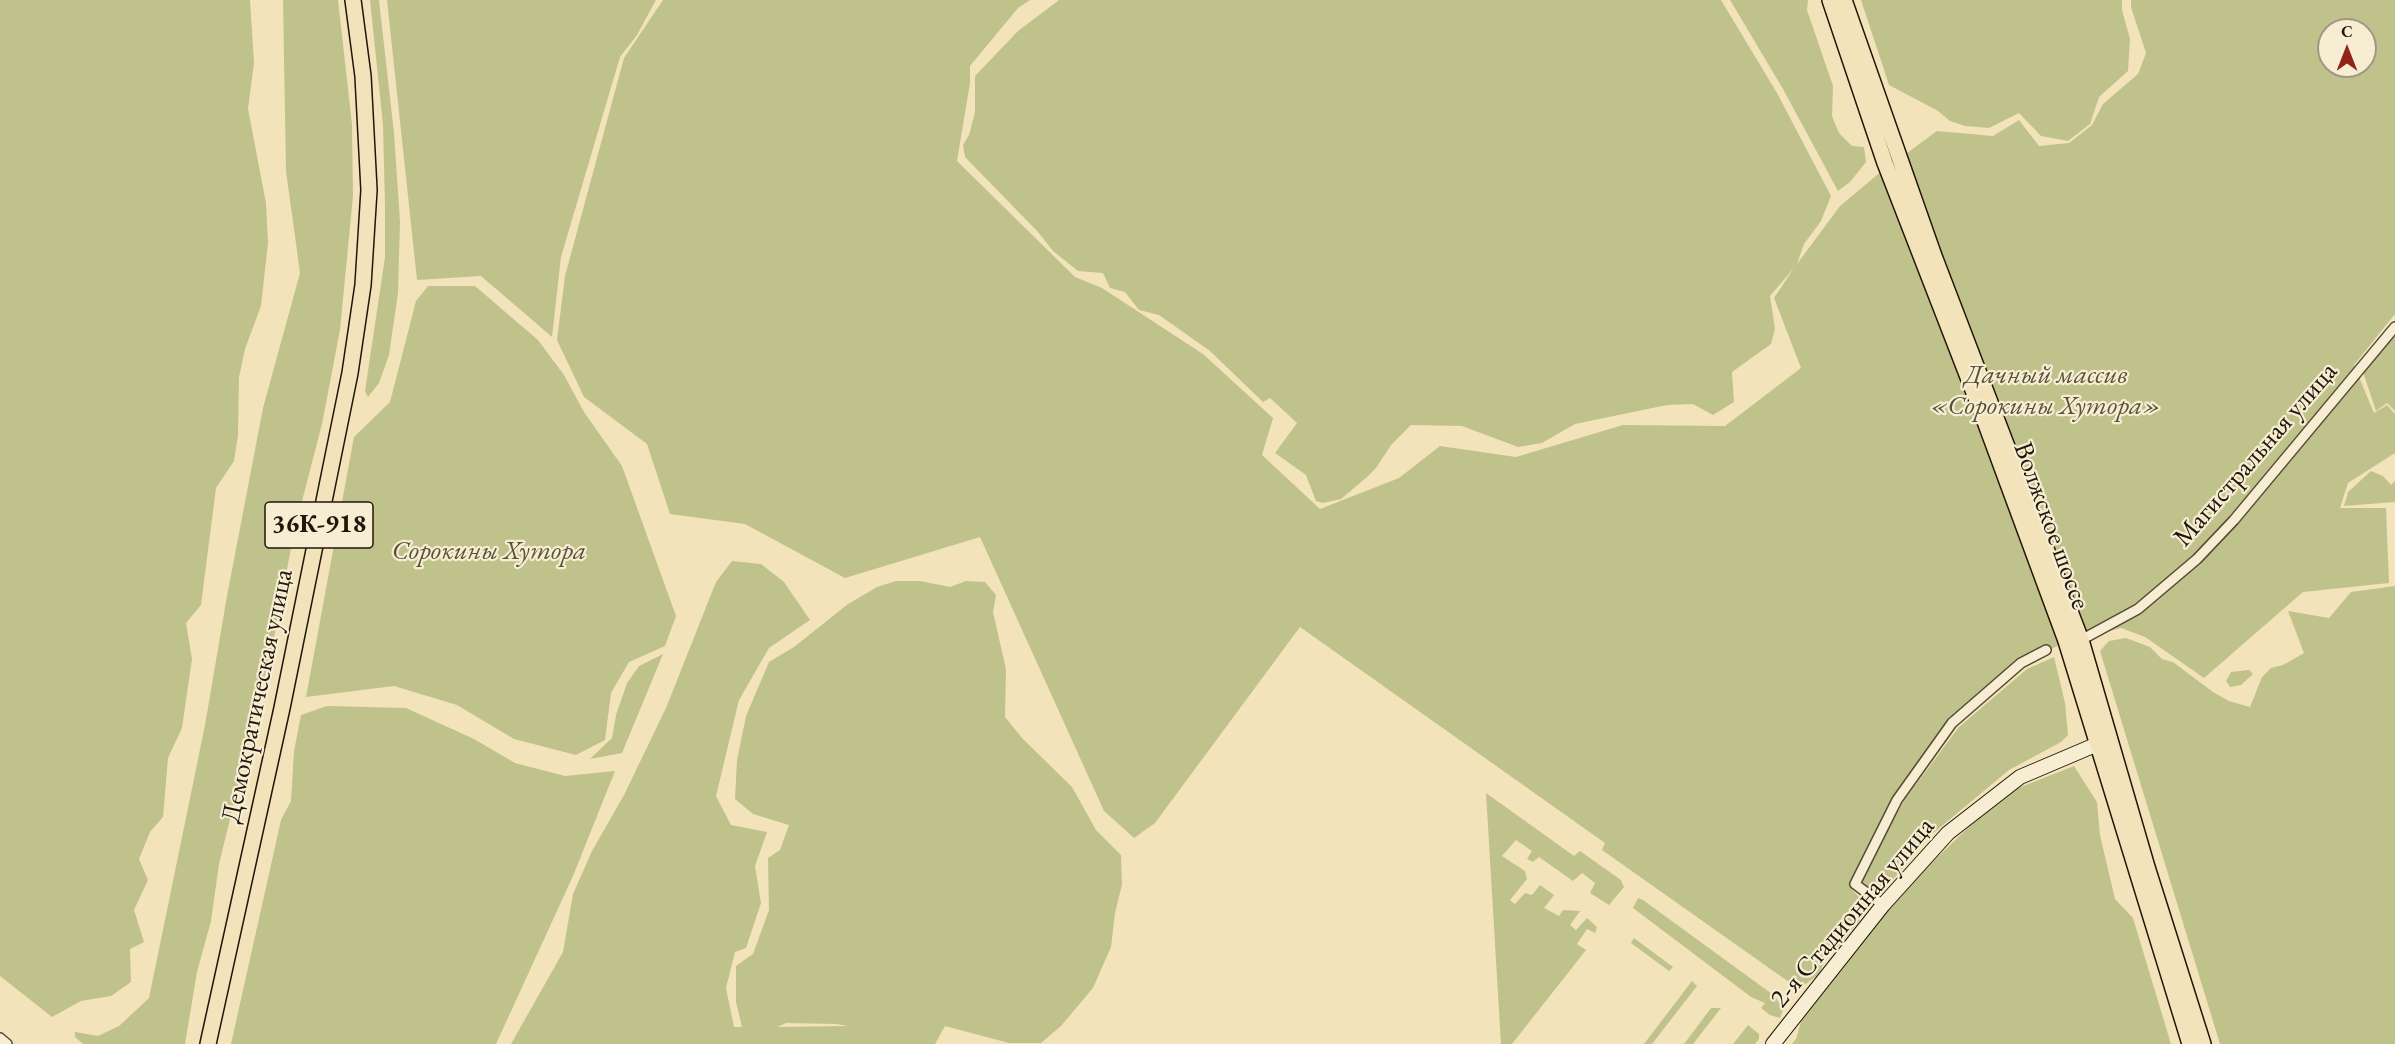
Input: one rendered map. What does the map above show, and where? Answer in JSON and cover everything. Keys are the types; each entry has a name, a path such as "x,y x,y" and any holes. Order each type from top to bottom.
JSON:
{"main road":[{"name":"Демократическая улица","path":"207,1044 282,708 350,373 363,285 369,190 363,76 353,0"},
{"name":"Волжское шоссе","path":"1830,0 1885,163 2103,741 2203,1044"},
{"name":"Волжское шоссе","path":"1844,0 1903,173 2081,640 2103,741 2190,1044"},
{"name":"2-я Стадионная улица","path":"1773,1044 1883,905 1942,839 2020,777 2103,741"}],"street":[{"name":"Магистральная улица","path":"2081,640 2138,609 2197,559 2234,520 2395,327"},
{"path":"1883,905 1855,884 1897,800 1952,723 2021,663 2046,650"},
{"path":"0,1038 7,1044"}],"green space":[{"path":"0,0 250,0 254,63 248,109 266,203 268,243 261,306 245,349 239,377 238,435 234,461 216,488 201,605 186,623 192,659 182,728 168,758 163,817 150,832 139,859 148,880 134,910 144,942 130,949 131,982 111,996 81,1001 52,1017 0,976"},
{"path":"283,0 338,0 352,124 353,196 340,330 322,424 294,532 273,643 219,864 211,921 197,972 185,1044 83,1044 75,1037 75,1032 98,1036 119,1026 149,998 205,725 263,408 300,273 286,171"},
{"path":"370,0 379,0 394,133 400,222 398,293 389,355 379,383 368,397 365,391 385,257 383,125"},
{"path":"387,0 656,0 637,35 620,57 561,257 552,337 481,276 417,280"},
{"name":"Дачный массив «Сорокины Хутора»","path":"663,0 1030,0 1018,8 970,66 970,83 957,161 1075,277 1102,288 1203,354 1273,418 1262,455 1320,509 1399,478 1440,446 1516,457 1623,425 1725,426 1801,368 1774,298 1794,268 1770,296 1775,329 1771,344 1732,372 1734,402 1713,415 1693,404 1667,405 1575,424 1542,443 1518,447 1462,426 1411,425 1391,445 1376,468 1341,499 1323,503 1316,501 1306,475 1275,453 1297,423 1270,398 1263,402 1210,351 1159,315 1139,310 1125,292 1110,288 1103,273 1078,271 1053,251 1038,232 965,157 963,145 969,135 975,112 975,76 1018,31 1059,0 1721,0 1777,93 1831,196 1821,221 1804,244 1797,264 1840,206 1877,175 1937,131 1993,136 2019,120 2039,146 2069,143 2092,125 2103,104 2138,74 2146,53 2131,7 2131,0 2395,0 2395,314 2354,365 2374,413 2387,405 2395,414 2395,453 2348,483 2340,508 2386,508 2389,583 2303,592 2204,678 2145,637 2121,628 2066,642 2021,663 1952,723 1897,800 1852,890 1869,907 1867,911 1834,952 1843,914 1819,974 1803,986 1796,987 1602,850 1605,843 1300,627 1155,823 1134,838 1104,811 980,537 845,578 745,524 670,514 647,444 584,397 557,340 565,276 624,58"},
{"path":"1730,0 1808,0 1807,10 1833,86 1832,116 1839,133 1852,146 1864,147 1866,162 1850,182 1838,191 1783,89"},
{"path":"1861,0 2122,0 2122,10 2130,39 2128,71 2099,97 2090,124 2068,141 2041,136 2019,113 1989,128 1965,126 1950,121 1938,111 1889,85"},
{"name":"Сорокины Хутора","path":"428,286 475,286 538,340 564,375 584,412 622,466 676,616 665,646 629,662 611,693 605,740 576,755 514,739 457,705 394,686 306,697 354,437 390,402 416,301"},
{"path":"2395,324 2395,411 2387,403 2376,411 2362,369"},
{"path":"2371,471 2383,476 2391,485 2395,481 2395,502 2344,506 2348,492"},
{"path":"732,561 761,564 784,582 810,620 769,648 739,700 716,796 731,825 767,832 755,866 761,903 746,948 735,952 726,988 734,1027 742,1027 736,1002 736,966 753,954 769,910 768,858 780,850 789,825 753,814 735,799 737,760 746,716 769,662 794,647 848,604 877,587 896,581 920,581 950,587 966,581 985,582 996,595 993,612 1006,669 1005,717 1022,738 1072,787 1096,830 1121,855 1122,885 1115,913 1111,947 1093,988 1061,1026 1041,1043 1009,1043 945,1026 935,1044 511,1044 563,952 573,894 592,851 624,795 666,708 716,582","holes":["786,1023 848,1026 777,1027"]},
{"path":"2395,586 2395,1044 2220,1044 2100,651 2109,641 2126,638 2150,647 2162,659 2173,662 2229,701 2250,707 2262,677 2271,668 2283,665 2304,653 2288,611 2329,618 2351,592"},
{"path":"663,654 622,753 590,759 612,738 616,715 627,683 639,666"},
{"path":"2054,657 2065,703 2068,735 2061,742 2009,770 1931,835 1884,890 1878,893 1866,888 1859,881 1905,799 1959,727 2027,669"},
{"path":"2249,670 2253,674 2241,685 2230,687 2226,681 2231,672"},
{"path":"327,706 406,708 474,739 515,763 565,776 615,771 573,876 496,1044 231,1044 281,820 291,801 294,751 301,715"},
{"path":"2074,766 2097,802 2100,835 2115,899 2133,918 2171,1044 1792,1044 1796,1039 1806,1004 1864,928 2003,794"},
{"path":"1486,793 1574,856 1580,851 1621,880 1624,887 1609,905 1590,893 1595,883 1582,873 1573,881 1539,857 1533,862 1527,859 1532,851 1516,840 1502,856 1525,871 1527,879 1510,900 1515,904 1525,893 1532,895 1540,885 1554,895 1544,908 1559,916 1563,910 1580,911 1570,925 1576,930 1587,918 1597,927 1595,933 1587,929 1577,944 1586,950 1512,1044 1501,1044"},
{"path":"1638,898 1772,994 1771,996 1774,994 1783,1010 1780,1018 1770,1015 1761,1008 1765,1003 1751,997 1633,908"},
{"path":"1634,938 1673,967 1669,971 1631,943"},
{"path":"1692,981 1697,986 1652,1044 1644,1044"},
{"path":"1711,1008 1721,1008 1693,1044 1684,1044"},
{"path":"1748,1025 1759,1034 1759,1039 1755,1044 1733,1044"}]}
